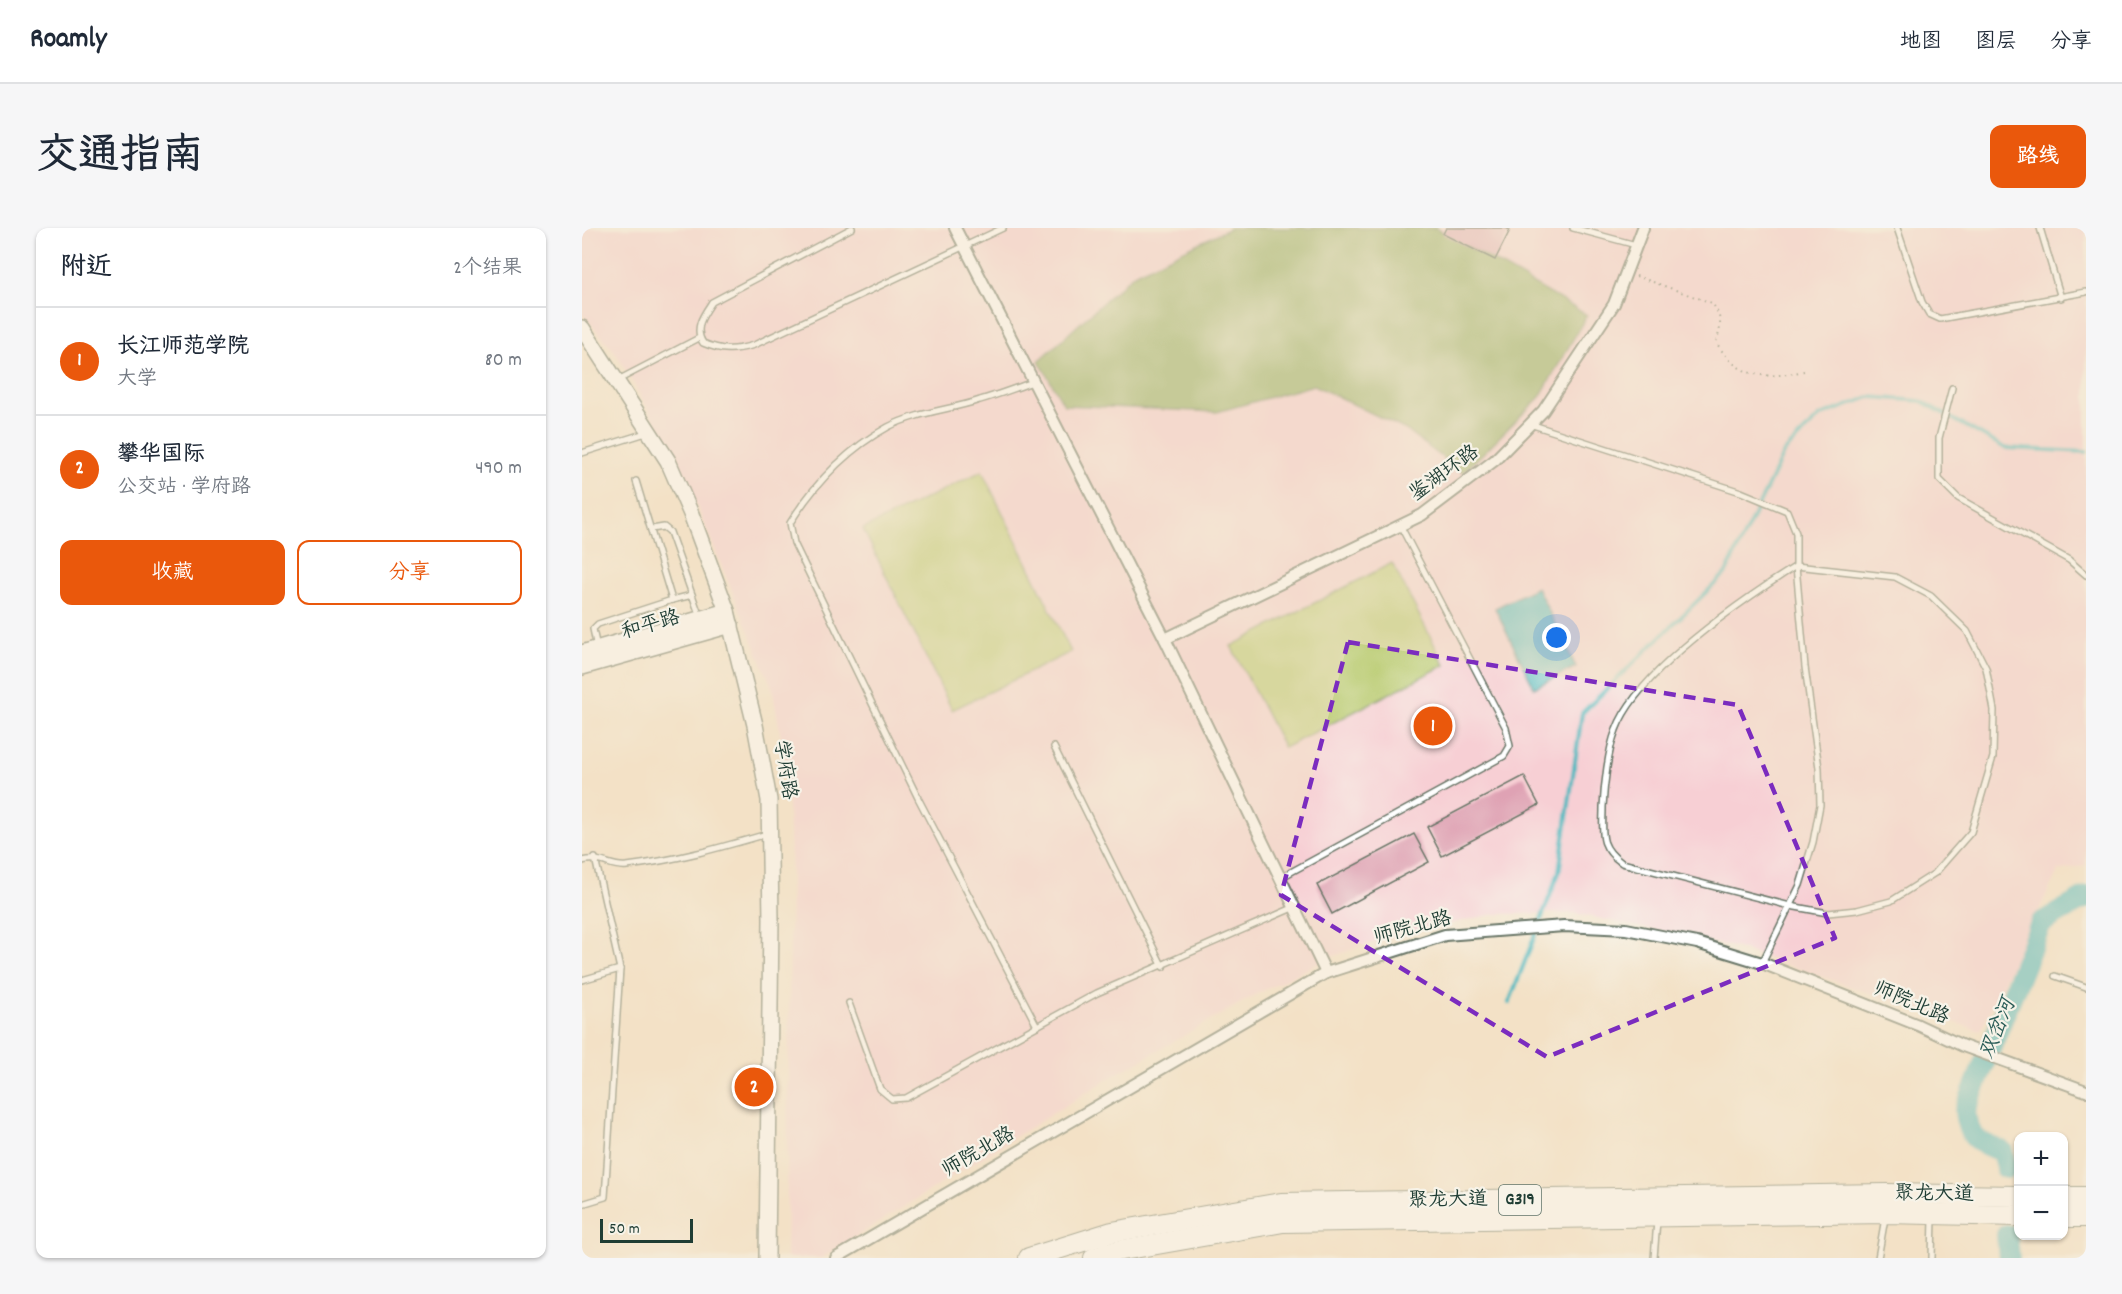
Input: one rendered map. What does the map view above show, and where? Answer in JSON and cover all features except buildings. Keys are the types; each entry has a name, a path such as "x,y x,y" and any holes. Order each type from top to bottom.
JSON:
{"highway":[{"name":"聚龙大道","path":"1029,1258 1112,1232 1281,1203 1886,1194 2014,1196"},
{"path":"2068,1197 2086,1197"},
{"name":"聚龙大道","path":"1094,1258 1117,1251 1283,1222 1886,1214 2014,1216"},
{"path":"2068,1217 2086,1217"}],"street":[{"path":"955,228 1165,639 1326,973"},
{"name":"鉴湖环路","path":"1165,639 1422,514 1495,460 1543,411 1614,304 1643,228"},
{"name":"学府路","path":"582,328 668,461 691,514 729,618 755,725 769,800 766,1258"},
{"name":"和平路","path":"582,653 700,619 729,618"},
{"name":"和平路","path":"582,667 729,618"},
{"name":"师院北路","path":"836,1258 1326,973 1445,936 1513,928 1564,926 1626,929 1697,943 1762,963 1918,1025 1963,1046 2086,1091"}],"lane":[{"path":"852,228 712,302 702,317 699,338 703,343 721,350 736,350 754,345 1003,228"},
{"path":"1573,228 1636,245"},
{"path":"1897,228 1922,302 1929,314 1940,319 2086,292"},
{"path":"2040,228 2061,298"},
{"path":"617,381 699,338"},
{"path":"1034,381 979,401 926,412 888,427 849,453 811,489 790,523 794,543 918,798 1037,1026"},
{"path":"1952,388 1939,438 1939,479 1947,490 2069,560 2086,575"},
{"path":"1530,424 1741,492 1787,511 1797,533 1796,566 1804,667 1819,768 1820,805 1813,842 1800,885 1762,963"},
{"path":"582,453 650,432"},
{"path":"636,481 672,600"},
{"path":"1280,878 1504,756 1510,746 1506,728 1400,525"},
{"path":"652,529 664,527 670,532 700,619"},
{"path":"1796,566 1895,577 1931,596 1967,631 1986,669 1994,710 1993,757 1971,832 1935,873 1891,901 1857,910 1828,913 1790,906 1622,863 1609,854 1602,839 1604,793 1616,730 1641,690 1701,633 1796,566"},
{"path":"597,648 593,629 598,624 692,595"},
{"path":"1054,747 1163,966"},
{"path":"582,861 595,858 621,867 674,861 769,834"},
{"path":"582,1204 604,1197 620,969 595,858"},
{"path":"849,1003 880,1089 892,1099 906,1098 1097,993 1294,907"},
{"path":"582,980 620,969"},
{"path":"2055,976 2086,987"},
{"path":"1878,1258 1886,1214"},
{"path":"1932,1258 1933,1214"},
{"path":"1656,1258 1657,1217"}],"path":[{"path":"1626,273 1712,303 1719,313 1721,327 1716,342 1724,356 1750,374 1771,377 1804,370"}],"highlighted area":[{"path":"1348,642 1738,705 1835,938 1547,1057 1281,895"}],"shaded area":[{"path":"582,228 2086,228 2086,865 2058,871 1980,1031 1738,948 1574,913 1494,914 1386,938 1331,957 1255,995 1108,1079 822,1258 786,1258 791,873 786,765 772,687 677,459 615,352 582,314"}],"green space":[{"path":"1230,228 1436,228 1587,315 1540,397 1463,473 1406,430 1314,385 1217,412 1064,405 1039,361 1134,274"},
{"path":"982,471 1071,652 952,710 863,529"},
{"path":"1392,563 1445,665 1284,748 1231,646"}],"water":[{"path":"1537,587 1576,667 1534,688 1495,608"}],"waterway":[{"path":"1509,1003 1559,872 1582,713 1726,573 1784,452 1820,416 1870,397 1921,401 2005,448 2086,452"},
{"name":"双岔河","path":"2006,1168 2002,1151 1980,1142 1971,1133 1965,1111 2041,923 2086,897"},
{"name":"双岔河","path":"2007,1235 2009,1258"}],"place":[{"name":"长江师范学院","path":"1433,726"},
{"name":"攀华国际","path":"754,1087"}]}
